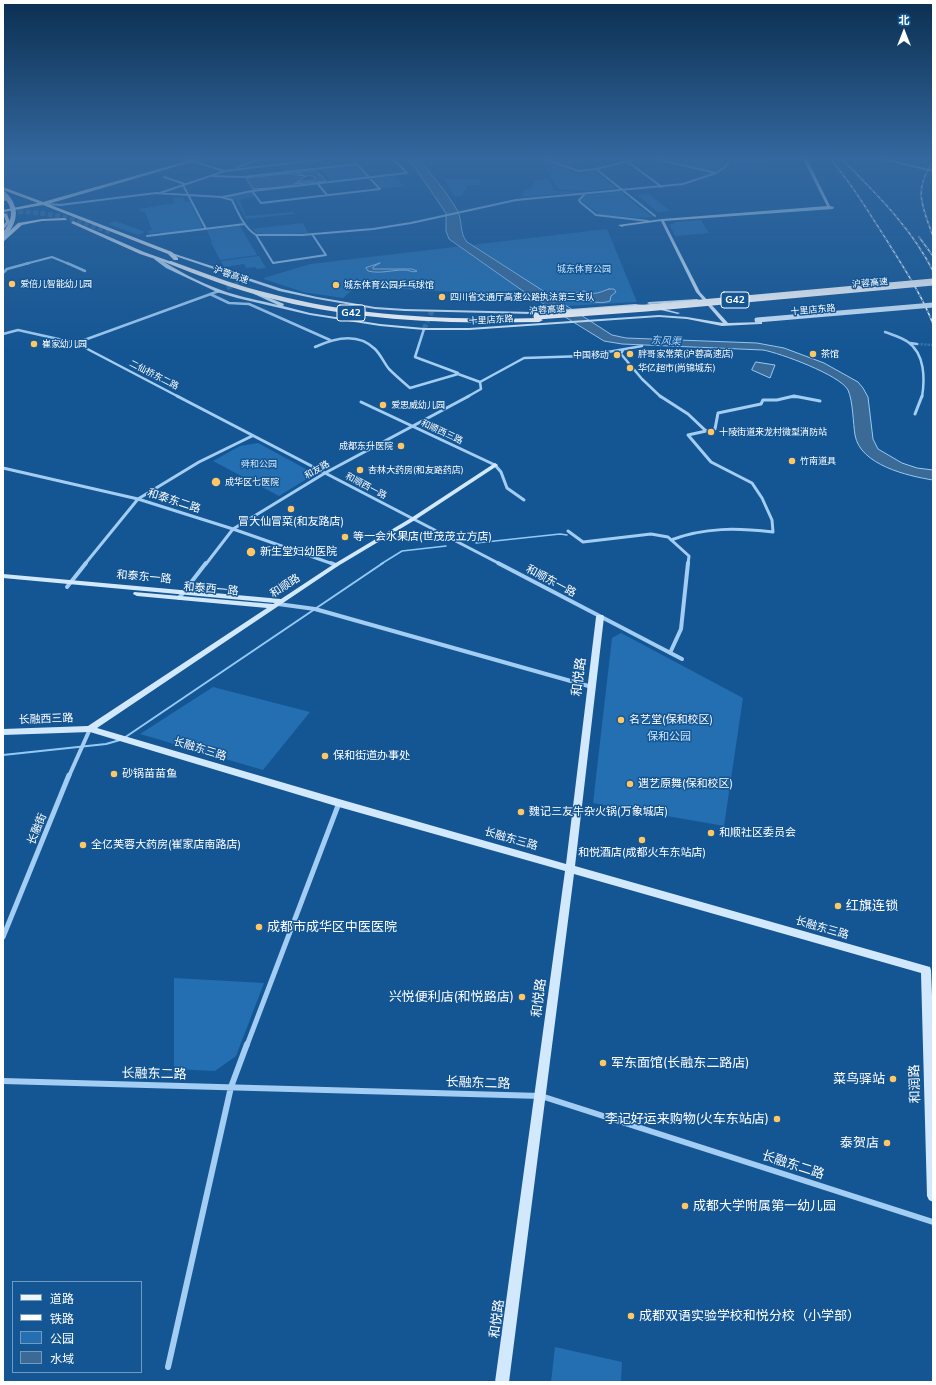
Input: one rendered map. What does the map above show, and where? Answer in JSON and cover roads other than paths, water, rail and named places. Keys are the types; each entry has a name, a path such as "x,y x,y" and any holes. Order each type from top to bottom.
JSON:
{"highway":[{"name":"沪蓉高速","path":"173,260 256,292 339,311 384,317 456,321 536,319 933,282"},
{"name":"沪蓉高速","path":"173,260 245,285 326,305 390,313 561,321 933,286"}],"main road":[{"path":"3,236 13,224"},
{"path":"3,240 22,224"},
{"path":"77,224 173,260"},
{"path":"83,226 93,229 99,228 100,226 96,224"},
{"path":"97,224 170,253 173,260"},
{"path":"119,233 106,230 99,232 107,234 156,259 173,260"}],"street":[{"path":"203,224 206,229"},
{"path":"146,236 245,224 251,232 256,235 273,263 326,255 312,234"},
{"path":"256,235 274,236 312,234 406,224"},
{"path":"633,224 620,225 637,224"},
{"path":"662,224 693,292 723,324"},
{"name":"十里店东路","path":"170,253 246,280 316,298 375,308 516,313 549,312 629,305 652,307 723,324"},
{"path":"3,273 7,269 52,257 85,271"},
{"name":"十里店东路","path":"156,259 219,291 260,304 354,322 424,329 444,330 644,316 673,316 723,324 933,308"},
{"path":"629,305 702,300 886,283"},
{"path":"76,343 227,288"},
{"path":"256,292 282,305 312,315"},
{"path":"210,294 229,303 249,304 330,340"},
{"path":"282,295 336,304 375,308"},
{"name":"十里店东路","path":"758,322 933,305"},
{"path":"450,310 536,319"},
{"path":"444,330 536,319"},
{"path":"424,329 416,357 480,382 524,358 585,356 642,346"},
{"name":"二仙桥东二路","path":"3,334 18,330 76,343 192,402 252,436 291,454"},
{"path":"885,332 910,343 917,344"},
{"path":"315,347 330,340 350,337 372,346 389,369 410,388 458,374"},
{"path":"910,343 919,359 922,369 924,389 920,407 915,414"},
{"path":"622,350 621,354 642,379 659,394 688,414 706,431"},
{"name":"和友路","path":"181,595 233,529 325,473 481,389 480,382"},
{"path":"671,540 680,536 710,529 734,528 773,532 772,520 762,498 752,483 711,462 688,435 715,429 718,413 761,404 763,400 777,400 794,396 820,401"},
{"name":"和顺西三路","path":"361,402 495,465"},
{"path":"3,576 69,584 138,499 199,462 252,436"},
{"name":"和顺西一路","path":"291,454 412,519"},
{"path":"495,465 501,472 507,488 524,500"},
{"name":"和顺路","path":"90,729 336,565 412,519 495,465"},
{"name":"和泰东二路","path":"3,468 138,499 233,529 336,565"},
{"name":"和顺东一路","path":"412,519 682,659"},
{"path":"568,531 583,542 651,534 668,538 689,556 680,629 670,653"},
{"name":"和泰西一路","path":"3,582 69,584 278,604"},
{"name":"和泰东一路","path":"181,595 278,604"},
{"path":"278,604 315,609 592,686"},
{"name":"和悦路","path":"502,1382 570,868 600,617"},
{"name":"长融西三路","path":"3,732 90,729"},
{"name":"长融东三路","path":"90,729 339,803 926,970"},
{"name":"长融街","path":"3,937 83,741 90,729"},
{"path":"168,1367 231,1087 339,803"},
{"name":"和润路","path":"926,970 933,1196"},
{"name":"长融东二路","path":"3,1081 540,1096 933,1222"}],"water":[{"name":"东风渠","path":"446,224 461,224 463,235 467,242 612,335 626,338 757,343 784,348 824,363 858,382 863,388 868,397 873,439 878,449 902,463 917,468 933,470 933,480 911,476 886,467 866,454 859,445 855,435 852,406 848,390 843,384 834,378 782,355 763,350 622,344 604,341 523,291 449,239 446,231"},
{"path":"380,263 373,267 373,269 412,269 417,271 414,272 404,270 377,272 368,271 366,268"},
{"path":"614,289 616,292 611,296 610,301 606,302 592,302 573,295 574,293 584,291 594,293"},
{"path":"756,362 775,365 770,378 752,370"}],"waterway":[{"path":"476,543 560,534 567,535"},
{"path":"381,564 402,551 446,546"},
{"path":"124,738 383,563"},
{"path":"3,755 106,744 120,740"}],"tunnel":[{"path":"85,224 110,232"},
{"path":"227,288 245,281"},
{"path":"424,329 432,311"},
{"path":"917,344 933,345"}],"railway":[{"path":"876,224 917,291 933,324"},
{"path":"903,224 933,271"},
{"path":"929,224 933,236"},
{"path":"919,237 933,256"}],"place":[{"name":"爱倍儿智能幼儿园","path":"12,284"},
{"name":"城东体育公园乒乓球馆","path":"336,285"},
{"name":"四川省交通厅高速公路执法第三支队","path":"442,297"},
{"name":"崔家幼儿园","path":"34,344"},
{"name":"胖哥家常菜(沪蓉高速店)","path":"630,354"},
{"name":"茶馆","path":"813,354"},
{"name":"中国移动","path":"617,355"},
{"name":"华亿超市(尚锦城东)","path":"630,368"},
{"name":"爱思威幼儿园","path":"383,405"},
{"name":"十陵街道来龙村微型消防站","path":"711,432"},
{"name":"成都东升医院","path":"401,446"},
{"name":"竹南道具","path":"792,461"},
{"name":"杏林大药房(和友路药店)","path":"360,470"},
{"name":"成华区七医院","path":"216,482"},
{"name":"冒大仙冒菜(和友路店)","path":"291,509"},
{"name":"等一会水果店(世茂茂立方店)","path":"345,537"},
{"name":"新生堂妇幼医院","path":"251,552"},
{"name":"名艺堂(保和校区)","path":"621,720"},
{"name":"保和街道办事处","path":"325,756"},
{"name":"砂锅苗苗鱼","path":"114,774"},
{"name":"遇艺原舞(保和校区)","path":"630,784"},
{"name":"魏记三友牛杂火锅(万象城店)","path":"521,812"},
{"name":"和顺社区委员会","path":"711,833"},
{"name":"和悦酒店(成都火车东站店)","path":"642,840"},
{"name":"全亿芙蓉大药房(崔家店南路店)","path":"83,845"},
{"name":"红旗连锁","path":"838,906"},
{"name":"成都市成华区中医医院","path":"259,927"},
{"name":"兴悦便利店(和悦路店)","path":"522,997"},
{"name":"军东面馆(长融东二路店)","path":"603,1063"},
{"name":"菜鸟驿站","path":"893,1079"},
{"name":"李记好运来购物(火车东站店)","path":"777,1119"},
{"name":"泰贺店","path":"887,1143"},
{"name":"成都大学附属第一幼儿园","path":"685,1206"},
{"name":"成都双语实验学校和悦分校（小学部）","path":"631,1316"}],"park label":[{"name":"城东体育公园","path":"584,269"},
{"name":"舜和公园","path":"259,464"},
{"name":"保和公园","path":"669,737"}]}
